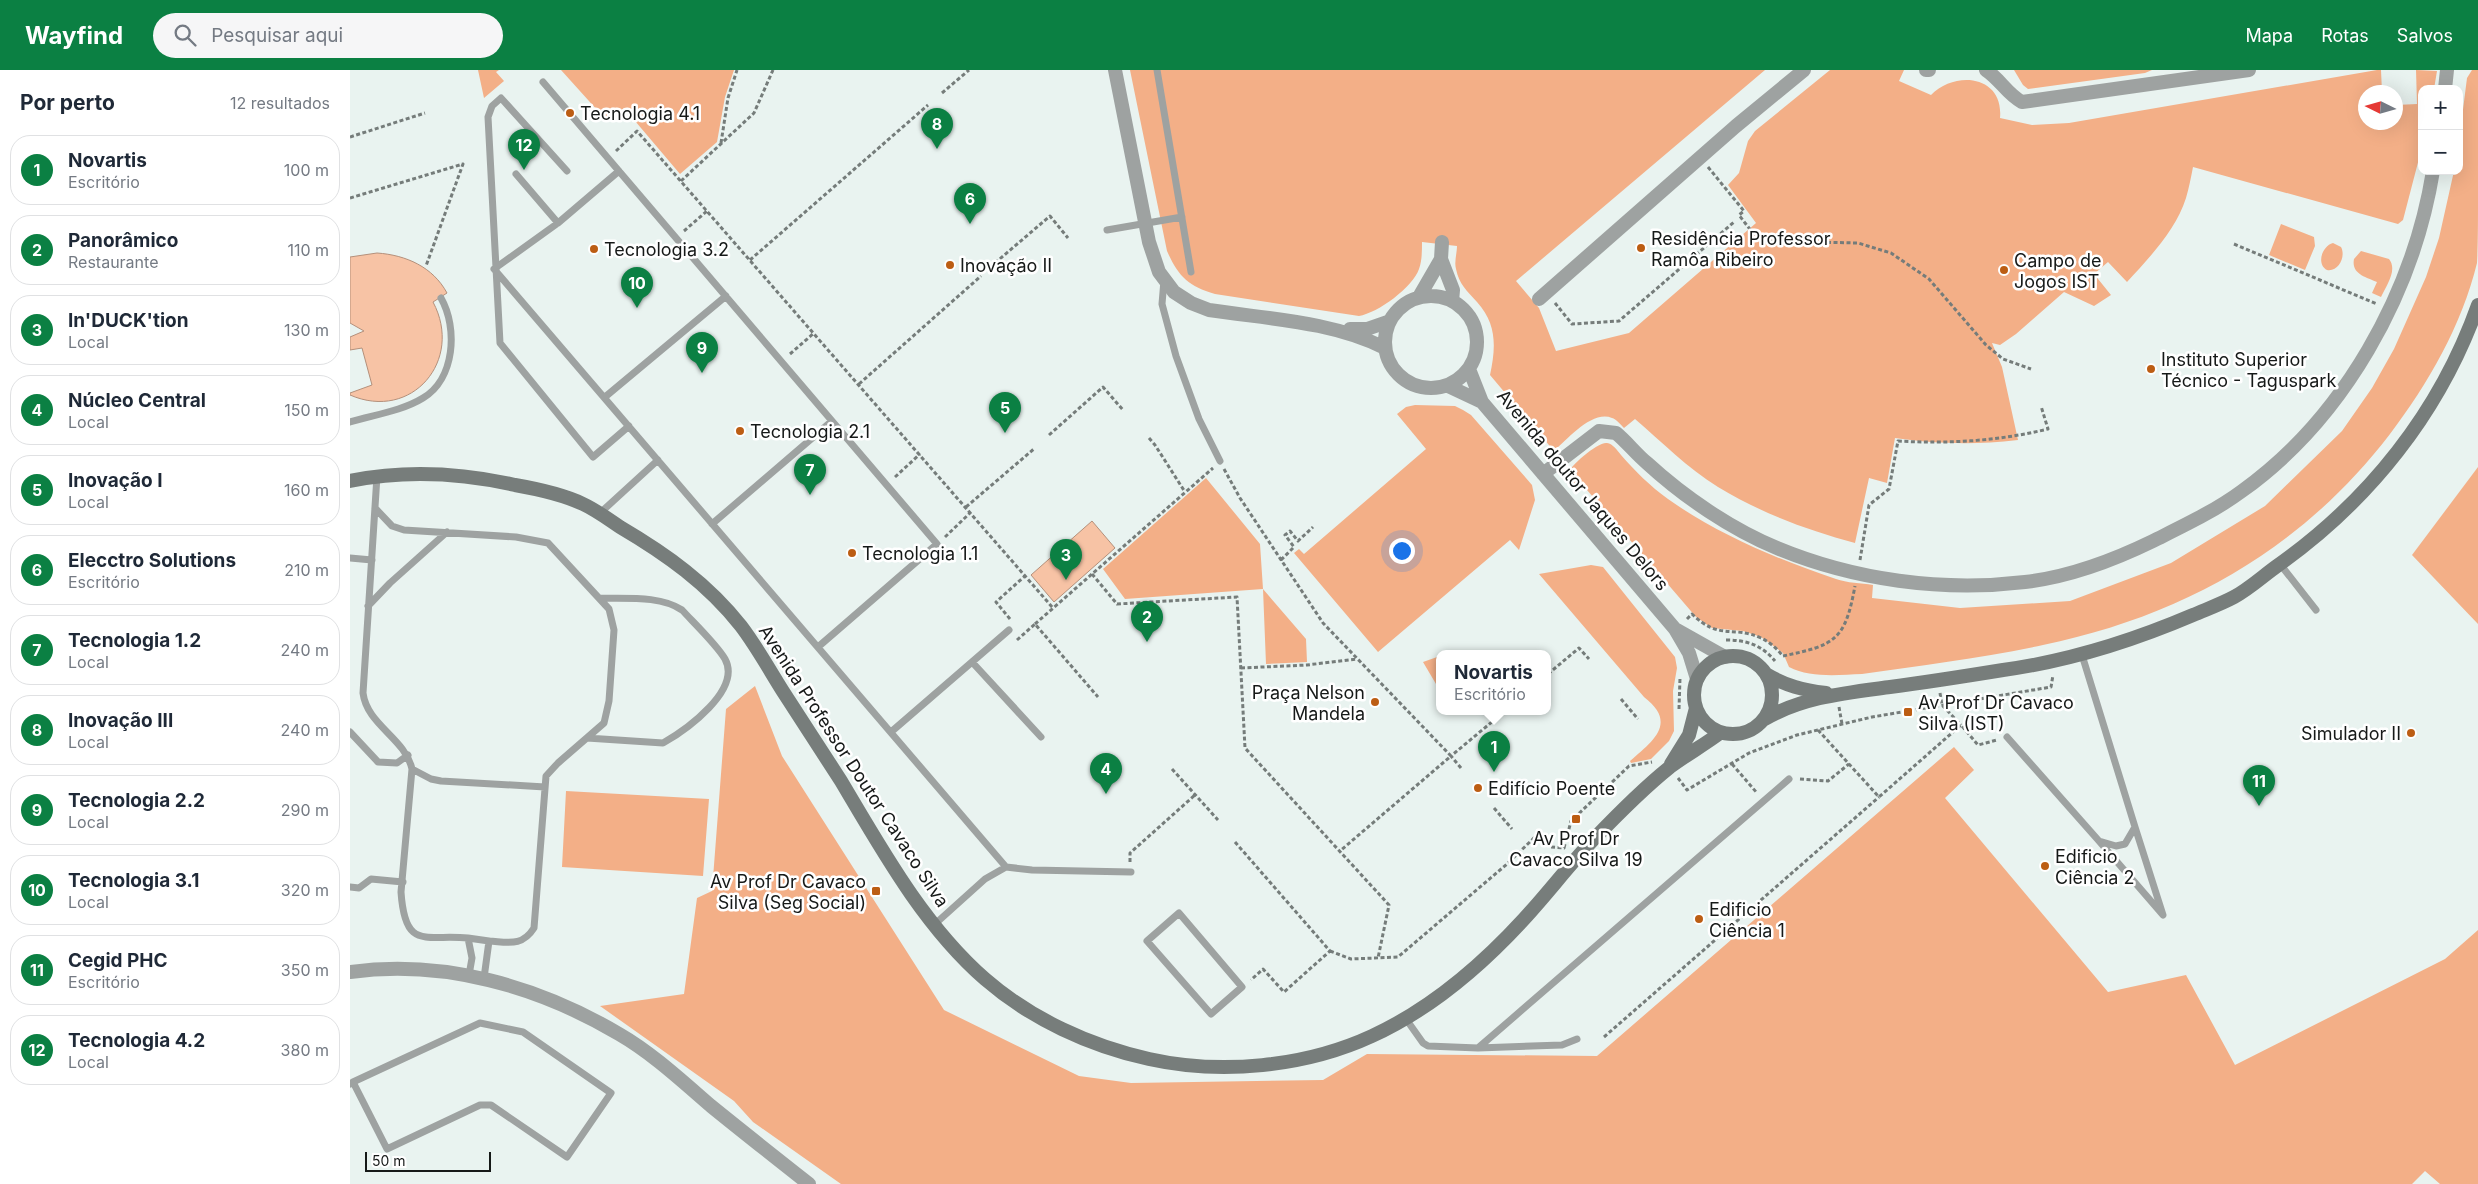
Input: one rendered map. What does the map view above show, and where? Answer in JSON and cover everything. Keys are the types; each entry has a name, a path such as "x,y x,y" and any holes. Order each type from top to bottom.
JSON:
{"main road":[{"path":"1837,694 1803,690 1784,685 1766,674 1758,665 1748,659 1737,656 1725,656 1713,661 1704,668 1697,679 1694,694 1696,708 1705,724 1720,733 1732,735 1744,733 1755,728 1763,720 1798,703 1837,694 2008,670 2082,655 2156,631 2234,597 2336,520 2376,479 2411,435 2442,387 2466,338 2478,305"},
{"name":"Avenida Professor Doutor Cavaco Silva","path":"350,481 377,476 440,474 538,489 582,503 660,550 706,586 742,627 881,849 935,924 960,955 987,981 1044,1019 1075,1035 1120,1052 1168,1063 1212,1068 1294,1060 1336,1050 1369,1038 1406,1019 1444,994 1482,963 1525,918 1595,838 1669,768 1720,733"},
{"path":"1763,720 1772,698 1771,686 1766,674"},
{"name":"Avenida Professor Doutor Cavaco Silva","path":"1669,768 1689,735 1696,708"}],"street":[{"path":"1115,70 1146,224 1159,272 1174,292 1191,303 1209,310 1329,328 1361,336 1385,348"},
{"path":"1543,296 1700,158 1804,70"},
{"path":"1986,70 1994,75 2016,99 2022,102 2249,70"},
{"path":"2445,85 2447,70"},
{"path":"1543,474 1599,431 1616,433 1671,484 1746,532 1777,548 1858,573 1933,584 1989,586 2028,582 2088,567 2132,551 2184,526 2242,491 2293,447 2329,408 2359,366 2394,304 2430,193 2433,175"},
{"path":"1442,242 1442,259 1453,290 1452,301"},
{"path":"1419,297 1442,259"},
{"path":"1430,296 1452,301 1467,313 1476,331 1476,351 1469,369 1448,386 1434,389 1420,388 1404,381 1392,369 1385,348 1385,334 1390,321 1407,302 1419,297 1430,296"},
{"path":"1329,328 1367,329 1390,321"},
{"name":"Avenida doutor Jaques Delors","path":"1469,369 1482,402 1676,629 1689,653 1697,679"},
{"path":"1448,386 1482,402"},
{"name":"Avenida doutor Jaques Delors","path":"1676,629 1725,656"},
{"path":"350,972 373,969 414,969 469,975 538,995 619,1034 670,1071 809,1184"}],"lane":[{"path":"1157,70 1191,272"},
{"path":"544,82 937,544 818,647"},
{"path":"567,171 501,98 492,106 488,117 494,269 500,343 593,457 629,426"},
{"path":"494,269 558,224 619,171"},
{"path":"516,174 558,224"},
{"path":"1107,230 1182,217"},
{"path":"494,269 1006,867"},
{"path":"1164,280 1162,304 1173,348 1199,419 1220,461"},
{"path":"604,397 726,296"},
{"path":"350,422 424,398 442,378 448,366 451,330 441,298"},
{"path":"712,524 832,421"},
{"path":"599,514 658,460"},
{"path":"375,508 392,526 404,530 516,537 548,543 609,609 614,630 609,701 604,723 546,776 534,928 528,938 516,943 468,938 428,938 414,933 407,924 403,912 403,882 412,769 408,756 364,704 362,680 377,476"},
{"path":"368,606 390,583 447,532"},
{"path":"350,558 372,560"},
{"path":"2280,564 2316,610"},
{"path":"586,738 664,743 712,705 725,689 728,679 725,659 682,610 674,605 660,602 598,598"},
{"path":"891,732 1009,630"},
{"path":"2007,737 2163,915 2082,655"},
{"path":"972,662 1041,737"},
{"path":"350,732 378,762 397,763 408,756"},
{"path":"412,769 431,779 441,781 545,787"},
{"path":"1478,1048 1789,779"},
{"path":"2099,841 2116,846 2125,844 2135,827"},
{"path":"935,924 986,879 1006,867 1032,870 1131,872"},
{"path":"350,887 359,888 371,879 403,882"},
{"path":"1179,913 1242,987 1210,1014 1147,941 1170,916 1179,913"},
{"path":"468,938 472,958 469,975"},
{"path":"484,978 489,941"},
{"path":"1406,1019 1428,1046 1478,1048 1555,1046 1570,1043 1577,1039"},
{"path":"480,1023 523,1032 611,1093 567,1157 491,1105 480,1106 387,1149 352,1083 480,1023"}],"path":[{"path":"721,144 726,107 737,70"},
{"path":"681,181 754,114 773,70"},
{"path":"942,93 969,70"},
{"path":"750,260 928,105"},
{"path":"350,137 425,113"},
{"path":"623,144 637,131 1053,608"},
{"path":"1700,158 1744,211 1739,215 1752,232 1765,241 1858,243 1891,253 1930,279 1986,345 2003,359 2031,369"},
{"path":"350,198 464,164 426,266"},
{"path":"676,238 707,211"},
{"path":"996,263 1050,216 1068,238"},
{"path":"1543,296 1572,324 1619,321 1734,222"},
{"path":"2234,244 2369,300"},
{"path":"859,384 981,276"},
{"path":"782,362 814,333"},
{"path":"1048,435 1102,387 1123,410"},
{"path":"1686,619 1692,614 1711,629 1743,632 1761,638 1783,656 1814,649 1833,640 1842,632 1850,615 1870,505 1889,489 1898,441 1960,443 2004,439 2048,429 2041,406"},
{"path":"1149,438 1156,444 1185,492"},
{"path":"966,507 1035,448"},
{"path":"886,485 920,454"},
{"path":"1018,628 1023,635 1220,461 1240,498 1323,623 1461,768"},
{"path":"937,544 971,512"},
{"path":"1281,560 1294,548 1285,535 1290,531 1298,541 1313,527"},
{"path":"1092,574 1117,604 1237,597 1245,748 1389,905 1378,958"},
{"path":"1012,622 996,602 1026,575"},
{"path":"1035,624 1098,697"},
{"path":"1551,671 1579,648 1589,659"},
{"path":"1241,668 1307,665 1358,659"},
{"path":"1235,842 1330,951 1351,959 1398,957 1507,864 1537,835 1551,847 1564,848 1572,821 1630,766 1654,762 1660,756 1687,790 1748,753 1771,744 1872,717 2050,687 2053,674 2059,673"},
{"path":"1680,717 1678,688 1681,674"},
{"path":"1621,699 1638,719"},
{"path":"1942,705 1978,745 2007,737"},
{"path":"1340,851 1500,715"},
{"path":"1604,1037 1961,725"},
{"path":"1818,730 1878,797"},
{"path":"1732,764 1764,801"},
{"path":"1789,779 1828,782 1849,764"},
{"path":"1172,769 1218,820"},
{"path":"1131,872 1130,853 1195,794"},
{"path":"1494,808 1512,829"},
{"path":"1242,987 1263,969 1284,992 1330,951"}],"shaded area":[{"path":"478,70 499,70 496,72 504,81 484,98"},
{"path":"561,70 734,70 725,97 717,142 680,174 624,108 607,121"},
{"path":"1130,70 1765,70 1516,281 1539,308 1556,351 1629,333 1756,223 1728,185 1739,173 1748,141 1755,131 1830,70 1904,70 1899,81 1931,95 1941,87 1952,82 1976,81 1986,85 1994,93 1999,104 2000,118 2032,125 2069,123 2381,70 2382,85 2358,85 2358,130 2403,130 2403,105 2417,104 2416,70 2437,71 2435,85 2418,85 2418,162 2403,220 2398,224 2193,167 2186,198 2176,221 2161,243 2127,282 2108,262 2094,274 2111,295 2094,306 2064,292 2016,334 2000,345 1992,343 2002,367 2018,440 1956,443 1895,438 1887,483 1869,478 1855,543 1785,520 1751,505 1718,487 1696,472 1635,419 1624,428 1612,418 1596,418 1573,433 1554,451 1490,375 1494,345 1491,327 1484,310 1459,279 1455,266 1457,246 1422,242 1420,266 1410,284 1385,305 1359,316 1215,294 1206,291 1185,279 1175,267 1167,251"},
{"path":"2014,70 2152,70 2145,73 2028,89 2023,85"},
{"path":"2472,70 2478,70 2477,263 2471,286 2442,353 2404,415 2356,475 2318,511 2278,544 2236,572 2191,596 2144,616 2094,632 2020,650 1862,674 1824,675 1806,673 1789,667 1783,653 1761,637 1743,631 1712,628 1696,617 1581,483 1576,486 1568,474 1573,466 1591,450 1603,443 1607,443 1615,448 1637,473 1655,489 1707,524 1771,555 1814,572 1849,582 1873,585 1872,598 1960,608 2070,601 2171,563 2265,506 2342,431 2372,388 2394,349 2426,277 2439,238 2453,175 2463,175 2463,110 2467,78"},
{"path":"2281,224 2314,237 2315,246 2305,270 2269,255"},
{"path":"2333,243 2341,247 2343,255 2335,269 2327,270 2322,264 2322,255 2323,251"},
{"path":"2361,251 2389,259 2391,263 2392,273 2381,297 2372,293 2377,282 2360,274 2355,268 2354,259"},
{"path":"377,253 398,256 418,264 434,276 447,293 433,302 441,324 442,345 437,364 426,380 412,393 393,400 373,401 350,395 350,393 372,385 362,348 350,350 350,337 364,331 350,323 350,257"},
{"path":"1415,405 1455,406 1471,415 1532,485 1535,500 1519,550 1510,540 1378,652 1294,553 1299,549 1304,554 1426,449 1397,414 1406,407"},
{"path":"2478,467 2478,624 2412,555"},
{"path":"1206,478 1260,544 1263,589 1125,599 1103,569"},
{"path":"1092,521 1115,548 1054,602 1031,575"},
{"path":"1591,565 1603,567 1675,657 1677,668 1673,691 1674,731 1669,741 1651,759 1631,763 1630,761 1654,739 1658,731 1661,723 1654,706 1644,697 1539,574"},
{"path":"1263,589 1306,639 1307,662 1266,664"},
{"path":"1436,657 1436,684 1423,662"},
{"path":"755,686 782,756 944,1010 1079,1076 1131,1083 1323,1080 1367,1054 1597,1056 1954,747 1974,770 1945,798 2108,992 2186,975 2235,1065 2445,959 2478,930 2478,1184 2440,1184 2425,1171 2412,1184 841,1184 753,1122 734,1101 600,1006 684,994 697,898 712,891 726,709"},
{"path":"566,791 709,799 703,876 562,867"}],"place":[{"name":"Tecnologia 4.1","path":"570,113"},
{"name":"Inovação III","path":"937,149"},
{"name":"Tecnologia 4.2","path":"524,170"},
{"name":"Elecctro Solutions","path":"970,224"},
{"name":"Residência Professor Ramôa Ribeiro","path":"1641,248"},
{"name":"Tecnologia 3.2","path":"594,249"},
{"name":"Inovação II","path":"950,265"},
{"name":"Campo de Jogos IST","path":"2004,270"},
{"name":"Tecnologia 3.1","path":"637,308"},
{"name":"Instituto Superior Técnico - Taguspark","path":"2151,369"},
{"name":"Tecnologia 2.2","path":"702,373"},
{"name":"Tecnologia 2.1","path":"740,431"},
{"name":"Inovação I","path":"1005,433"},
{"name":"Tecnologia 1.2","path":"810,495"},
{"name":"Tecnologia 1.1","path":"852,553"},
{"name":"In'DUCK'tion","path":"1066,580"},
{"name":"Panorâmico","path":"1147,642"},
{"name":"Praça Nelson Mandela","path":"1375,702"},
{"name":"Av Prof Dr Cavaco Silva (IST)","path":"1908,712"},
{"name":"Simulador II","path":"2411,733"},
{"name":"Novartis","path":"1494,772"},
{"name":"Edifício Poente","path":"1478,788"},
{"name":"Núcleo Central","path":"1106,794"},
{"name":"Cegid PHC","path":"2259,806"},
{"name":"Av Prof Dr Cavaco Silva 19","path":"1576,819"},
{"name":"Edificio Ciência 2","path":"2045,866"},
{"name":"Av Prof Dr Cavaco Silva (Seg Social)","path":"876,891"},
{"name":"Edificio Ciência 1","path":"1699,919"}]}
